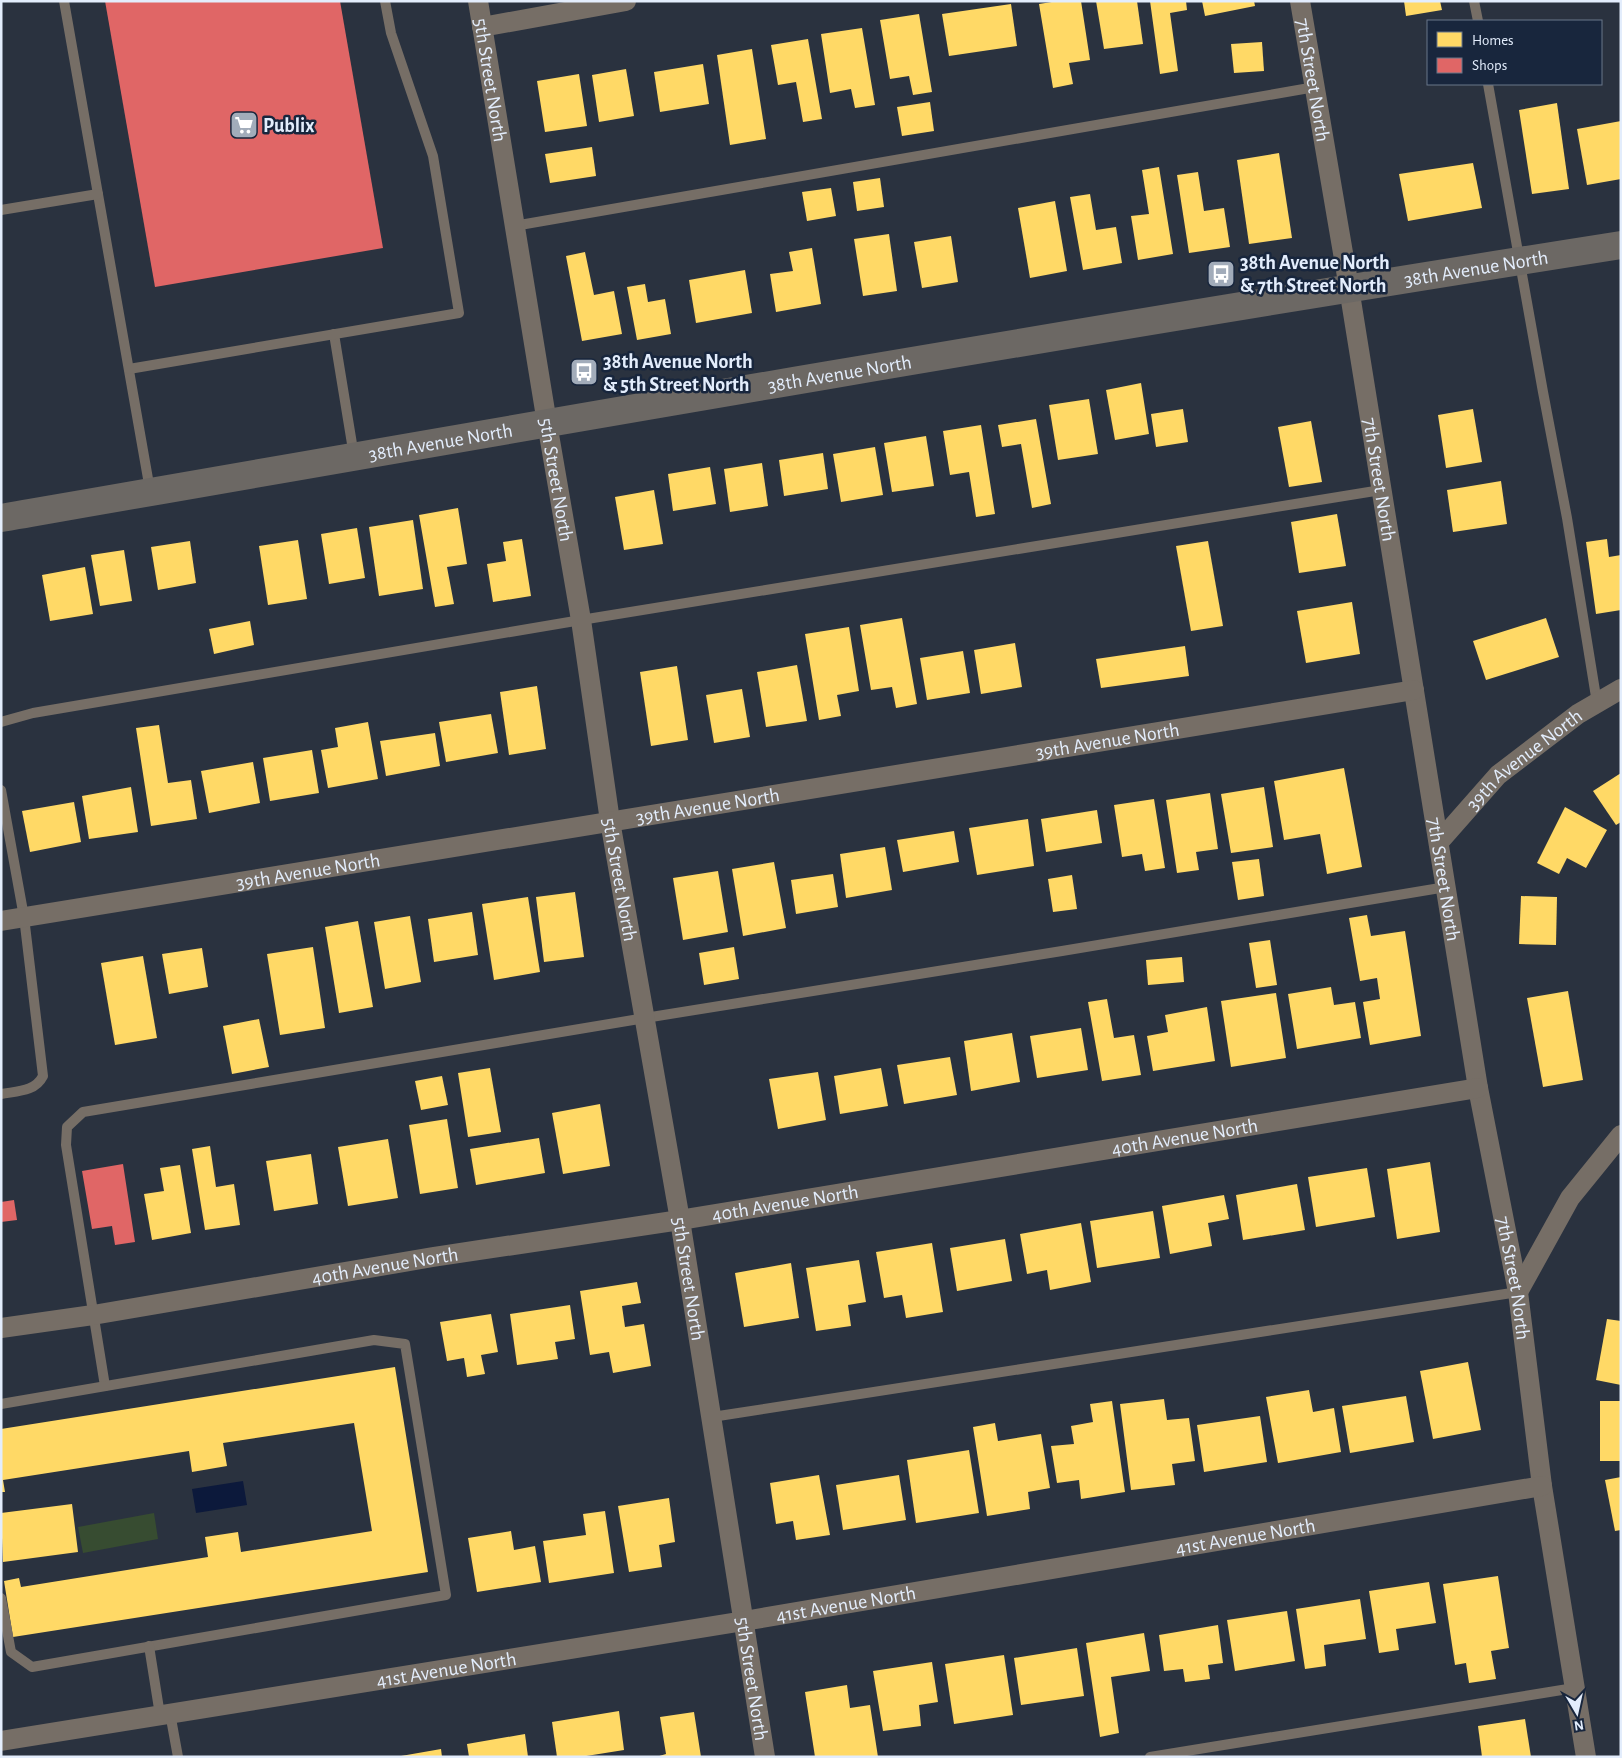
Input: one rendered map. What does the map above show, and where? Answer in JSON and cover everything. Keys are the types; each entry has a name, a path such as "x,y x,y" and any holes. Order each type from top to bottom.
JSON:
{"main road":[{"name":"38th Avenue North","path":"1,518 546,423 1349,288 1621,245"}],"street":[{"name":"5th Street North","path":"478,1 546,423 581,620 610,821 680,1220 765,1757"},
{"path":"482,26 626,1"},
{"name":"7th Street North","path":"1300,1 1349,288 1478,1088 1518,1292 1542,1486 1586,1757"},
{"name":"39th Avenue North","path":"1438,842 1498,775 1578,714 1621,689"},
{"name":"39th Avenue North","path":"1,921 1414,690"},
{"name":"40th Avenue North","path":"1,1328 92,1315 433,1257 680,1220 1478,1088"},
{"path":"1518,1292 1570,1198 1621,1135"},
{"name":"41st Avenue North","path":"1,1741 744,1621 1542,1486"}],"lane":[{"path":"64,1 151,492"},
{"path":"129,369 459,313 433,156 391,33 385,1"},
{"path":"1474,1 1478,20"},
{"path":"1488,85 1567,518 1597,703"},
{"path":"514,226 1315,87"},
{"path":"1,210 98,194"},
{"path":"334,334 354,457"},
{"path":"1,722 33,713 581,620 1382,490"},
{"path":"1,790 24,917 43,1076 35,1087 1,1094"},
{"path":"105,1386 66,1145 67,1126 83,1112 645,1018 1446,888"},
{"path":"712,1417 1518,1292"},
{"path":"1,1404 374,1340 406,1344 446,1595 32,1667 6,1653 1,1598"},
{"path":"149,1646 165,1714 178,1757"},
{"path":"1150,1757 1574,1688"}],"green space":[{"path":"154,1513 158,1539 83,1553 78,1527"}],"water":[{"path":"243,1481 247,1505 196,1513 192,1489"}],"building: Homes":[{"path":"1058,1 1081,1 1090,60 1069,63 1073,84 1053,88 1039,4"},
{"path":"1096,1 1137,1 1143,44 1104,49"},
{"path":"1150,1 1186,1 1187,10 1170,13 1178,71 1160,74"},
{"path":"1202,1 1254,1 1255,6 1205,16"},
{"path":"1404,1 1440,1 1442,10 1406,16"},
{"path":"1011,4 1017,46 949,56 942,14"},
{"path":"919,14 932,92 913,95 909,76 890,79 880,20"},
{"path":"862,28 875,105 855,108 851,89 830,93 821,34"},
{"path":"808,39 822,119 803,122 796,82 778,85 771,45"},
{"path":"1262,42 1264,71 1234,73 1231,44"},
{"path":"752,49 766,139 730,145 717,55"},
{"path":"703,64 709,104 660,112 654,72"},
{"path":"626,69 634,116 599,122 592,75"},
{"path":"579,74 587,126 545,132 537,81"},
{"path":"930,102 934,131 902,136 897,107"},
{"path":"1557,103 1569,189 1532,194 1519,110"},
{"path":"1621,121 1621,179 1587,185 1577,129"},
{"path":"592,147 596,176 550,183 545,154"},
{"path":"1279,153 1292,238 1249,244 1237,160"},
{"path":"1473,163 1482,208 1408,221 1399,174"},
{"path":"1159,167 1173,254 1138,260 1131,216 1149,214 1142,170"},
{"path":"1198,172 1204,211 1224,208 1230,247 1189,253 1177,175"},
{"path":"880,178 884,207 857,211 853,182"},
{"path":"831,188 836,216 807,221 802,192"},
{"path":"1090,194 1096,230 1116,227 1122,263 1083,270 1070,197"},
{"path":"1055,201 1067,271 1030,278 1018,208"},
{"path":"889,234 897,291 863,296 854,239"},
{"path":"951,236 958,282 922,288 914,242"},
{"path":"812,248 821,304 776,312 770,274 793,271 789,252"},
{"path":"585,252 594,295 614,291 622,334 582,341 566,256"},
{"path":"745,270 752,313 696,323 689,280"},
{"path":"645,284 648,302 665,299 671,334 637,340 627,287"},
{"path":"1141,383 1149,434 1115,440 1106,390"},
{"path":"1089,399 1098,454 1058,460 1049,405"},
{"path":"1183,409 1188,442 1156,447 1151,414"},
{"path":"1473,409 1482,462 1446,468 1438,415"},
{"path":"1036,419 1051,504 1032,508 1021,444 1002,447 998,425"},
{"path":"1311,421 1322,482 1289,487 1278,427"},
{"path":"981,425 995,514 976,517 969,472 950,475 943,431"},
{"path":"926,436 934,486 892,492 884,443"},
{"path":"875,447 883,495 841,502 833,454"},
{"path":"823,453 828,489 784,496 779,460"},
{"path":"762,463 768,506 730,512 724,469"},
{"path":"710,467 716,504 673,511 668,474"},
{"path":"1501,481 1507,524 1453,532 1447,490"},
{"path":"654,490 663,544 624,550 615,497"},
{"path":"458,508 467,564 447,567 454,604 435,607 419,515"},
{"path":"1337,514 1346,566 1299,573 1291,522"},
{"path":"413,520 423,589 379,596 369,527"},
{"path":"357,528 365,578 329,584 321,534"},
{"path":"522,539 531,596 493,602 487,564 506,561 503,542"},
{"path":"1607,539 1609,557 1621,555 1621,610 1596,614 1586,542"},
{"path":"298,540 307,599 268,605 259,546"},
{"path":"190,541 196,583 158,590 151,547"},
{"path":"1208,541 1223,626 1191,631 1176,546"},
{"path":"124,550 132,601 100,606 91,555"},
{"path":"85,567 93,614 50,621 42,575"},
{"path":"1352,602 1360,654 1306,663 1297,611"},
{"path":"902,618 917,704 896,708 892,687 871,690 860,625"},
{"path":"1546,618 1559,657 1486,680 1473,641"},
{"path":"250,621 254,645 214,654 209,629"},
{"path":"849,627 859,691 837,695 841,716 819,720 805,634"},
{"path":"1015,643 1022,687 981,694 974,650"},
{"path":"1185,646 1189,676 1101,688 1096,659"},
{"path":"963,651 970,693 927,700 920,658"},
{"path":"797,665 807,721 766,727 757,672"},
{"path":"677,666 688,740 651,746 640,672"},
{"path":"537,686 546,749 509,755 500,692"},
{"path":"742,689 750,737 714,743 706,695"},
{"path":"491,714 498,753 446,762 439,722"},
{"path":"368,722 378,779 328,788 321,750 338,747 335,728"},
{"path":"159,725 168,783 191,780 197,819 151,826 136,728"},
{"path":"435,733 440,766 386,776 380,741"},
{"path":"312,750 319,793 270,801 263,758"},
{"path":"253,762 260,803 209,813 201,771"},
{"path":"1344,768 1362,867 1327,874 1320,834 1284,840 1274,781"},
{"path":"1621,773 1621,822 1616,825 1593,791"},
{"path":"131,787 138,832 89,839 82,796"},
{"path":"1264,787 1273,847 1231,853 1221,794"},
{"path":"1210,793 1218,849 1196,852 1199,870 1177,873 1166,800"},
{"path":"1154,799 1165,868 1145,871 1142,854 1122,857 1114,805"},
{"path":"74,802 81,842 30,852 22,811"},
{"path":"1565,807 1607,830 1586,868 1567,858 1559,874 1537,863"},
{"path":"1097,810 1102,843 1046,852 1041,819"},
{"path":"1028,819 1034,866 977,875 969,828"},
{"path":"954,831 959,862 903,872 897,840"},
{"path":"885,847 892,890 846,898 840,854"},
{"path":"1259,859 1264,896 1238,900 1232,862"},
{"path":"774,862 786,928 743,936 732,869"},
{"path":"718,871 728,932 683,940 673,878"},
{"path":"833,874 838,907 796,914 791,880"},
{"path":"1072,875 1077,909 1053,912 1048,879"},
{"path":"575,892 584,957 544,962 536,897"},
{"path":"1521,896 1557,897 1556,945 1519,944"},
{"path":"528,897 540,972 494,980 482,904"},
{"path":"472,912 478,955 434,962 428,919"},
{"path":"1367,915 1371,936 1405,931 1421,1036 1370,1045 1363,1002 1380,999 1377,978 1360,981 1349,918"},
{"path":"410,916 421,982 385,989 374,922"},
{"path":"358,921 373,1007 339,1013 325,927"},
{"path":"1270,940 1277,985 1256,988 1249,943"},
{"path":"313,947 325,1028 280,1035 267,954"},
{"path":"734,947 739,979 704,985 699,953"},
{"path":"202,948 208,987 169,994 162,954"},
{"path":"143,956 157,1038 115,1045 101,963"},
{"path":"1182,957 1184,982 1148,985 1146,960"},
{"path":"1331,987 1334,1005 1355,1002 1361,1038 1297,1049 1288,994"},
{"path":"1568,991 1583,1080 1543,1087 1527,998"},
{"path":"1276,993 1286,1058 1231,1067 1221,1001"},
{"path":"1107,999 1114,1038 1134,1035 1141,1075 1102,1081 1088,1002"},
{"path":"1207,1007 1215,1061 1153,1071 1147,1036 1168,1032 1165,1015"},
{"path":"259,1019 269,1067 232,1074 223,1026"},
{"path":"1081,1028 1088,1070 1037,1078 1030,1036"},
{"path":"1012,1033 1020,1082 971,1091 964,1041"},
{"path":"950,1057 957,1095 904,1104 897,1065"},
{"path":"490,1068 501,1132 468,1137 458,1073"},
{"path":"881,1068 888,1106 840,1114 834,1076"},
{"path":"818,1072 826,1120 778,1129 769,1079"},
{"path":"442,1076 448,1105 421,1110 415,1081"},
{"path":"600,1104 610,1166 563,1174 552,1113"},
{"path":"447,1119 458,1188 420,1194 409,1125"},
{"path":"539,1138 545,1173 476,1185 470,1149"},
{"path":"388,1139 398,1198 348,1206 338,1147"},
{"path":"210,1146 216,1187 234,1184 240,1225 205,1230 192,1149"},
{"path":"311,1154 318,1204 274,1211 266,1161"},
{"path":"1430,1162 1440,1232 1397,1239 1387,1169"},
{"path":"180,1165 191,1233 152,1240 144,1194 164,1191 160,1168"},
{"path":"1367,1168 1375,1217 1316,1227 1308,1177"},
{"path":"1297,1184 1305,1230 1243,1240 1236,1195"},
{"path":"1224,1195 1229,1219 1208,1223 1212,1246 1170,1254 1162,1206"},
{"path":"1153,1211 1160,1258 1097,1268 1090,1221"},
{"path":"1081,1223 1091,1282 1050,1290 1047,1270 1027,1274 1020,1234"},
{"path":"1005,1239 1012,1281 957,1291 950,1248"},
{"path":"932,1243 943,1312 906,1318 902,1295 884,1298 876,1252"},
{"path":"859,1260 866,1302 848,1305 851,1326 816,1331 806,1268"},
{"path":"791,1263 799,1318 744,1327 735,1273"},
{"path":"637,1282 641,1303 622,1306 625,1327 644,1324 651,1366 613,1373 609,1352 590,1355 580,1291"},
{"path":"570,1305 575,1339 555,1342 558,1359 517,1365 510,1314"},
{"path":"491,1314 498,1352 481,1355 485,1374 467,1377 464,1358 447,1361 440,1322"},
{"path":"1607,1319 1621,1321 1621,1385 1596,1380"},
{"path":"1468,1362 1481,1430 1433,1439 1420,1371"},
{"path":"395,1367 428,1572 13,1637 4,1581 19,1578 21,1587 208,1557 205,1537 238,1532 241,1552 372,1531 354,1423 223,1443 227,1466 192,1472 189,1451 3,1480 5,1492 1,1492 1,1429"},
{"path":"1309,1390 1313,1412 1334,1408 1341,1452 1278,1463 1266,1397"},
{"path":"1406,1396 1414,1442 1350,1453 1342,1406"},
{"path":"1164,1399 1167,1420 1189,1418 1195,1461 1172,1464 1175,1485 1131,1490 1120,1404"},
{"path":"1112,1401 1125,1492 1081,1499 1079,1480 1057,1483 1051,1446 1074,1444 1071,1426 1093,1422 1090,1404"},
{"path":"1600,1401 1621,1401 1621,1461 1600,1461"},
{"path":"1260,1416 1267,1462 1204,1472 1197,1425"},
{"path":"995,1423 998,1441 1041,1434 1050,1488 1028,1492 1030,1509 987,1516 973,1427"},
{"path":"969,1450 979,1513 916,1523 907,1460"},
{"path":"819,1475 830,1535 796,1540 793,1521 776,1524 770,1483"},
{"path":"899,1475 906,1520 843,1530 836,1485"},
{"path":"1621,1477 1621,1530 1615,1531 1605,1480"},
{"path":"669,1498 675,1542 659,1545 662,1567 629,1572 618,1506"},
{"path":"72,1504 78,1552 3,1562 1,1513"},
{"path":"605,1511 614,1573 549,1583 543,1541 586,1535 583,1514"},
{"path":"511,1531 514,1550 535,1546 541,1582 477,1592 468,1538"},
{"path":"1498,1576 1509,1648 1491,1651 1496,1679 1469,1683 1466,1663 1455,1665 1443,1584"},
{"path":"1429,1582 1436,1623 1396,1629 1399,1650 1379,1653 1369,1591"},
{"path":"1360,1599 1366,1639 1324,1645 1326,1666 1305,1669 1296,1609"},
{"path":"1287,1611 1295,1661 1235,1671 1227,1620"},
{"path":"1218,1625 1223,1663 1208,1665 1210,1679 1185,1682 1183,1669 1164,1671 1159,1635"},
{"path":"1144,1633 1150,1671 1111,1677 1119,1733 1100,1737 1086,1643"},
{"path":"1077,1648 1084,1696 1021,1705 1014,1658"},
{"path":"1004,1655 1013,1715 954,1724 945,1664"},
{"path":"932,1662 938,1702 919,1705 921,1726 883,1731 873,1671"},
{"path":"847,1685 850,1708 870,1705 878,1757 815,1757 805,1692"},
{"path":"619,1711 624,1750 580,1757 557,1757 552,1722"},
{"path":"694,1712 701,1757 656,1757 666,1754 660,1717"},
{"path":"1525,1719 1531,1757 1482,1757 1478,1726"},
{"path":"525,1734 528,1757 469,1757 467,1744"},
{"path":"441,1749 442,1757 401,1757 401,1756"}],"building: Shops":[{"name":"Publix","path":"105,1 340,1 383,248 155,287"},
{"path":"123,1164 135,1242 115,1245 112,1226 92,1229 82,1171"},
{"path":"14,1200 17,1220 1,1222 1,1202"}],"place":[{"name":"Publix","path":"244,125"},
{"name":"38th Avenue North & 7th Street North","path":"1221,274"},
{"name":"38th Avenue North & 5th Street North","path":"584,372"}]}
